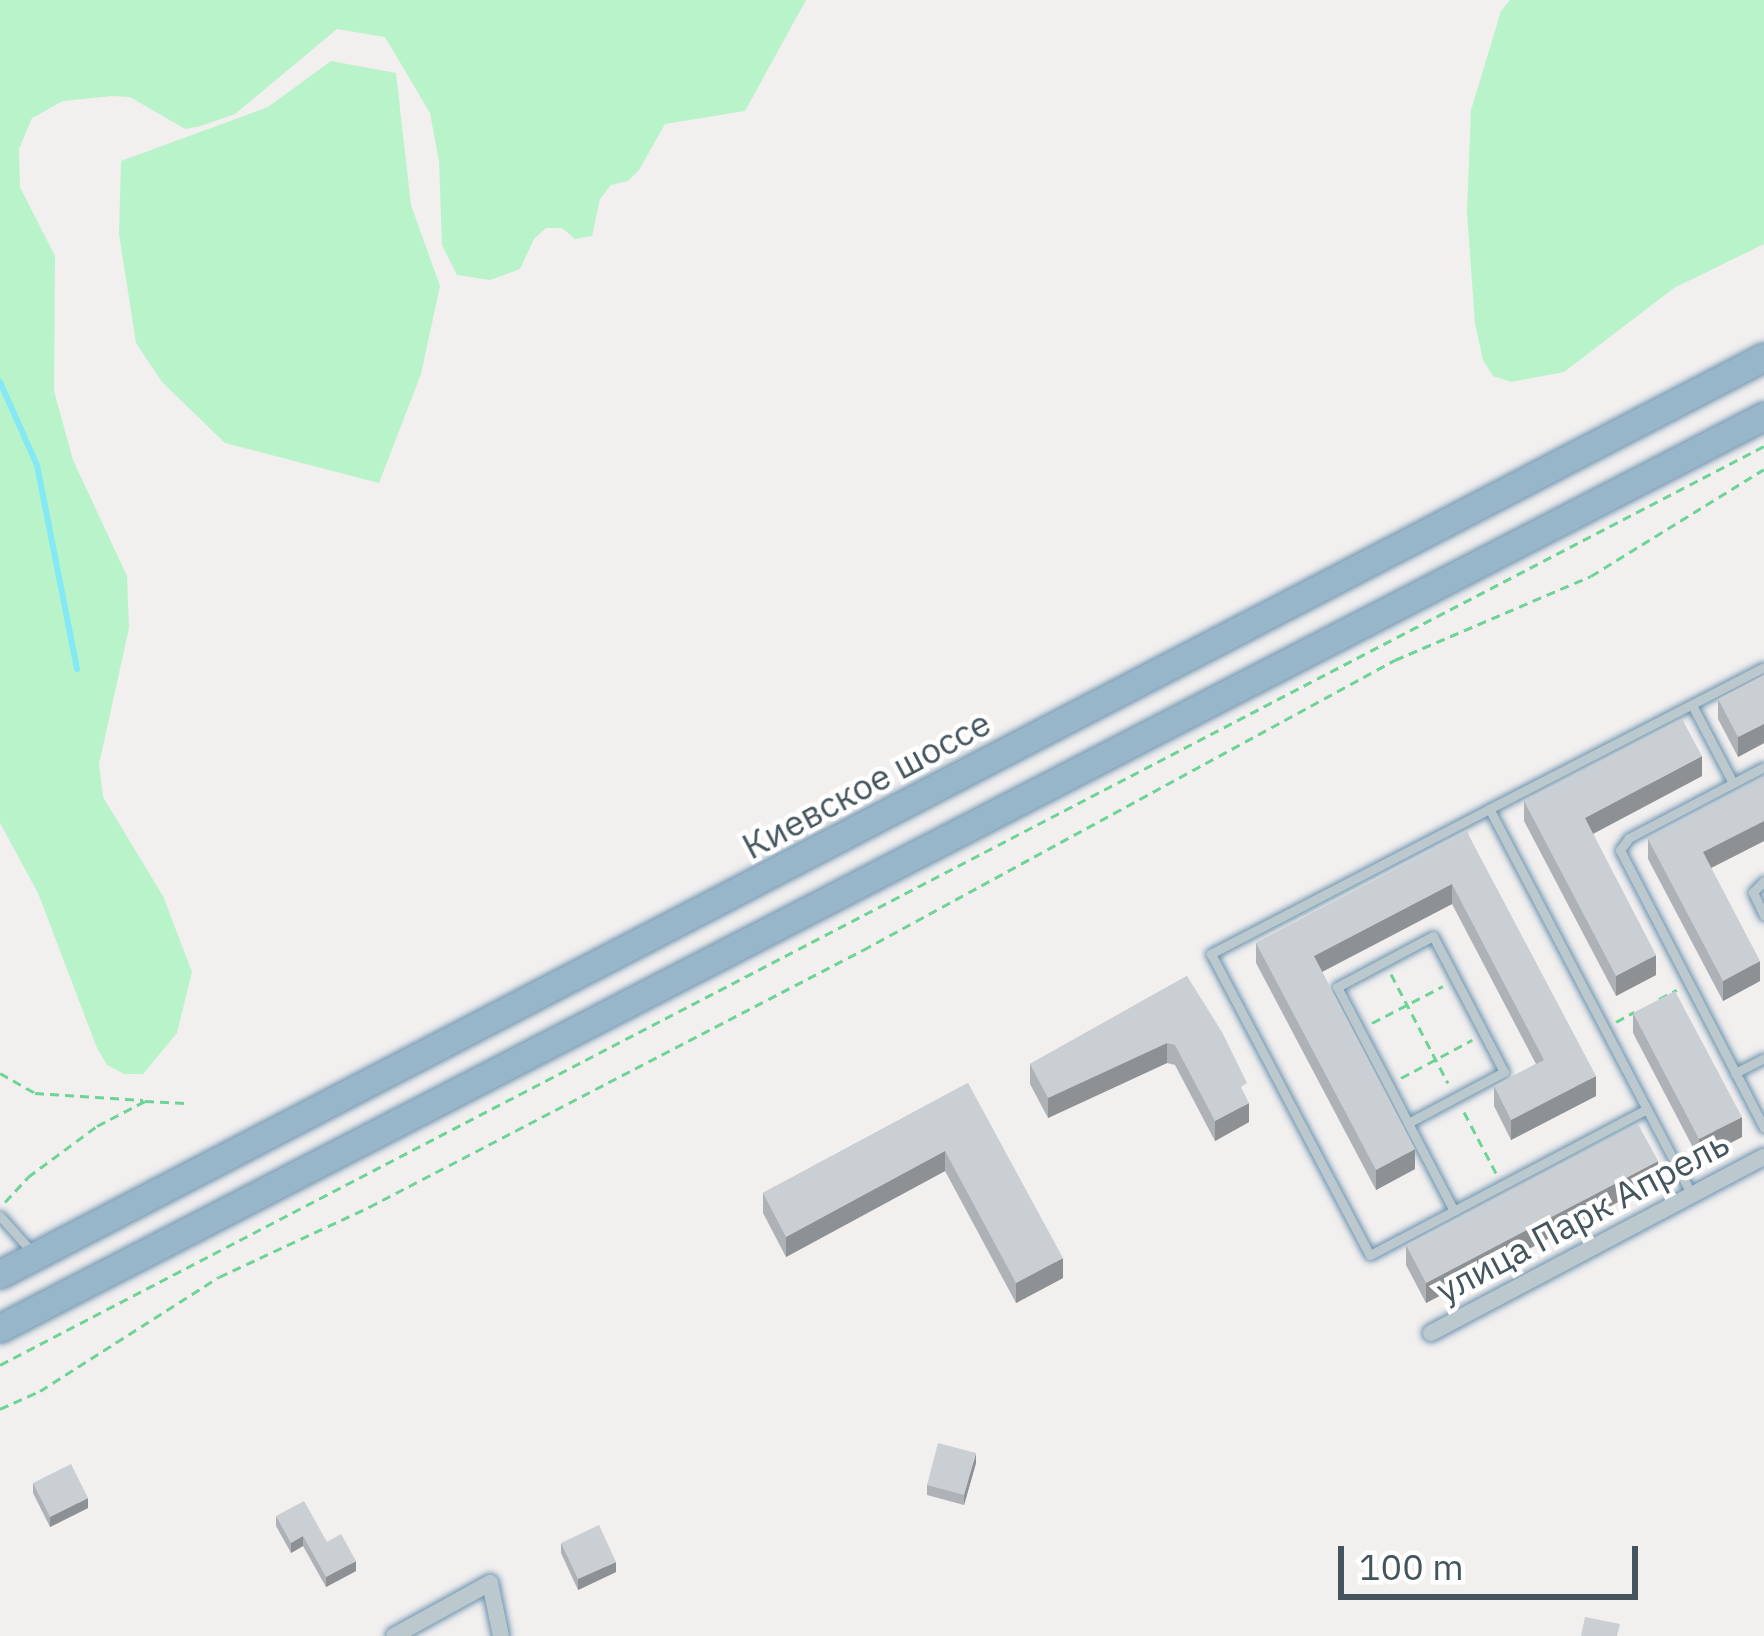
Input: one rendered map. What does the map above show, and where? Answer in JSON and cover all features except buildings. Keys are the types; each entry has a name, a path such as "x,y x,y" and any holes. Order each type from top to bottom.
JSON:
{"highway":[{"name":"Киевское шоссе","path":"0,1274 1764,357"},
{"path":"0,1328 1764,416"}],"street":[{"name":"улица Парк Апрель","path":"1431,1334 1764,1157"},
{"path":"394,1636 490,1583 501,1636"}],"lane":[{"path":"1647,1109 1370,1255 1211,954 1764,667"},
{"path":"1692,705 1733,783"},
{"path":"1764,767 1629,838 1620,850 1764,1128"},
{"path":"1489,809 1692,1195"},
{"path":"1764,881 1753,892 1764,916"},
{"path":"1408,1123 1504,1072 1433,937 1337,987 1359,1030 1388,1084 1408,1123 1454,1210"},
{"path":"1735,1073 1764,1058"},
{"path":"0,1213 35,1256"}],"path":[{"path":"0,1365 1764,446"},
{"path":"0,1409 40,1391 218,1276 369,1208 801,982 1114,817 1395,659 1591,575 1764,469"},
{"path":"1384,962 1503,1185"},
{"path":"1359,1030 1455,979"},
{"path":"1604,1028 1688,984"},
{"path":"1388,1084 1484,1034"},
{"path":"0,1073 35,1093 185,1103"},
{"path":"0,1213 28,1178 97,1126 145,1100"}],"green space":[{"path":"0,0 806,0 745,111 665,124 639,170 628,181 611,185 600,199 592,236 575,239 562,228 546,228 534,239 520,269 490,280 457,275 442,245 439,161 430,113 385,37 337,29 235,114 201,126 185,129 130,97 112,96 63,101 32,118 19,149 20,187 55,256 54,391 73,460 127,576 129,628 99,764 103,797 163,896 192,972 177,1033 143,1074 124,1074 107,1065 97,1048 38,893 0,823"},
{"path":"1510,0 1764,0 1764,244 1674,288 1564,372 1511,382 1493,376 1483,360 1475,324 1467,212 1471,110 1501,11"},
{"path":"331,61 396,73 411,205 440,286 421,374 379,483 225,443 162,382 136,343 119,234 121,161 268,107"}],"waterway":[{"path":"0,382 37,465 77,669"}]}
